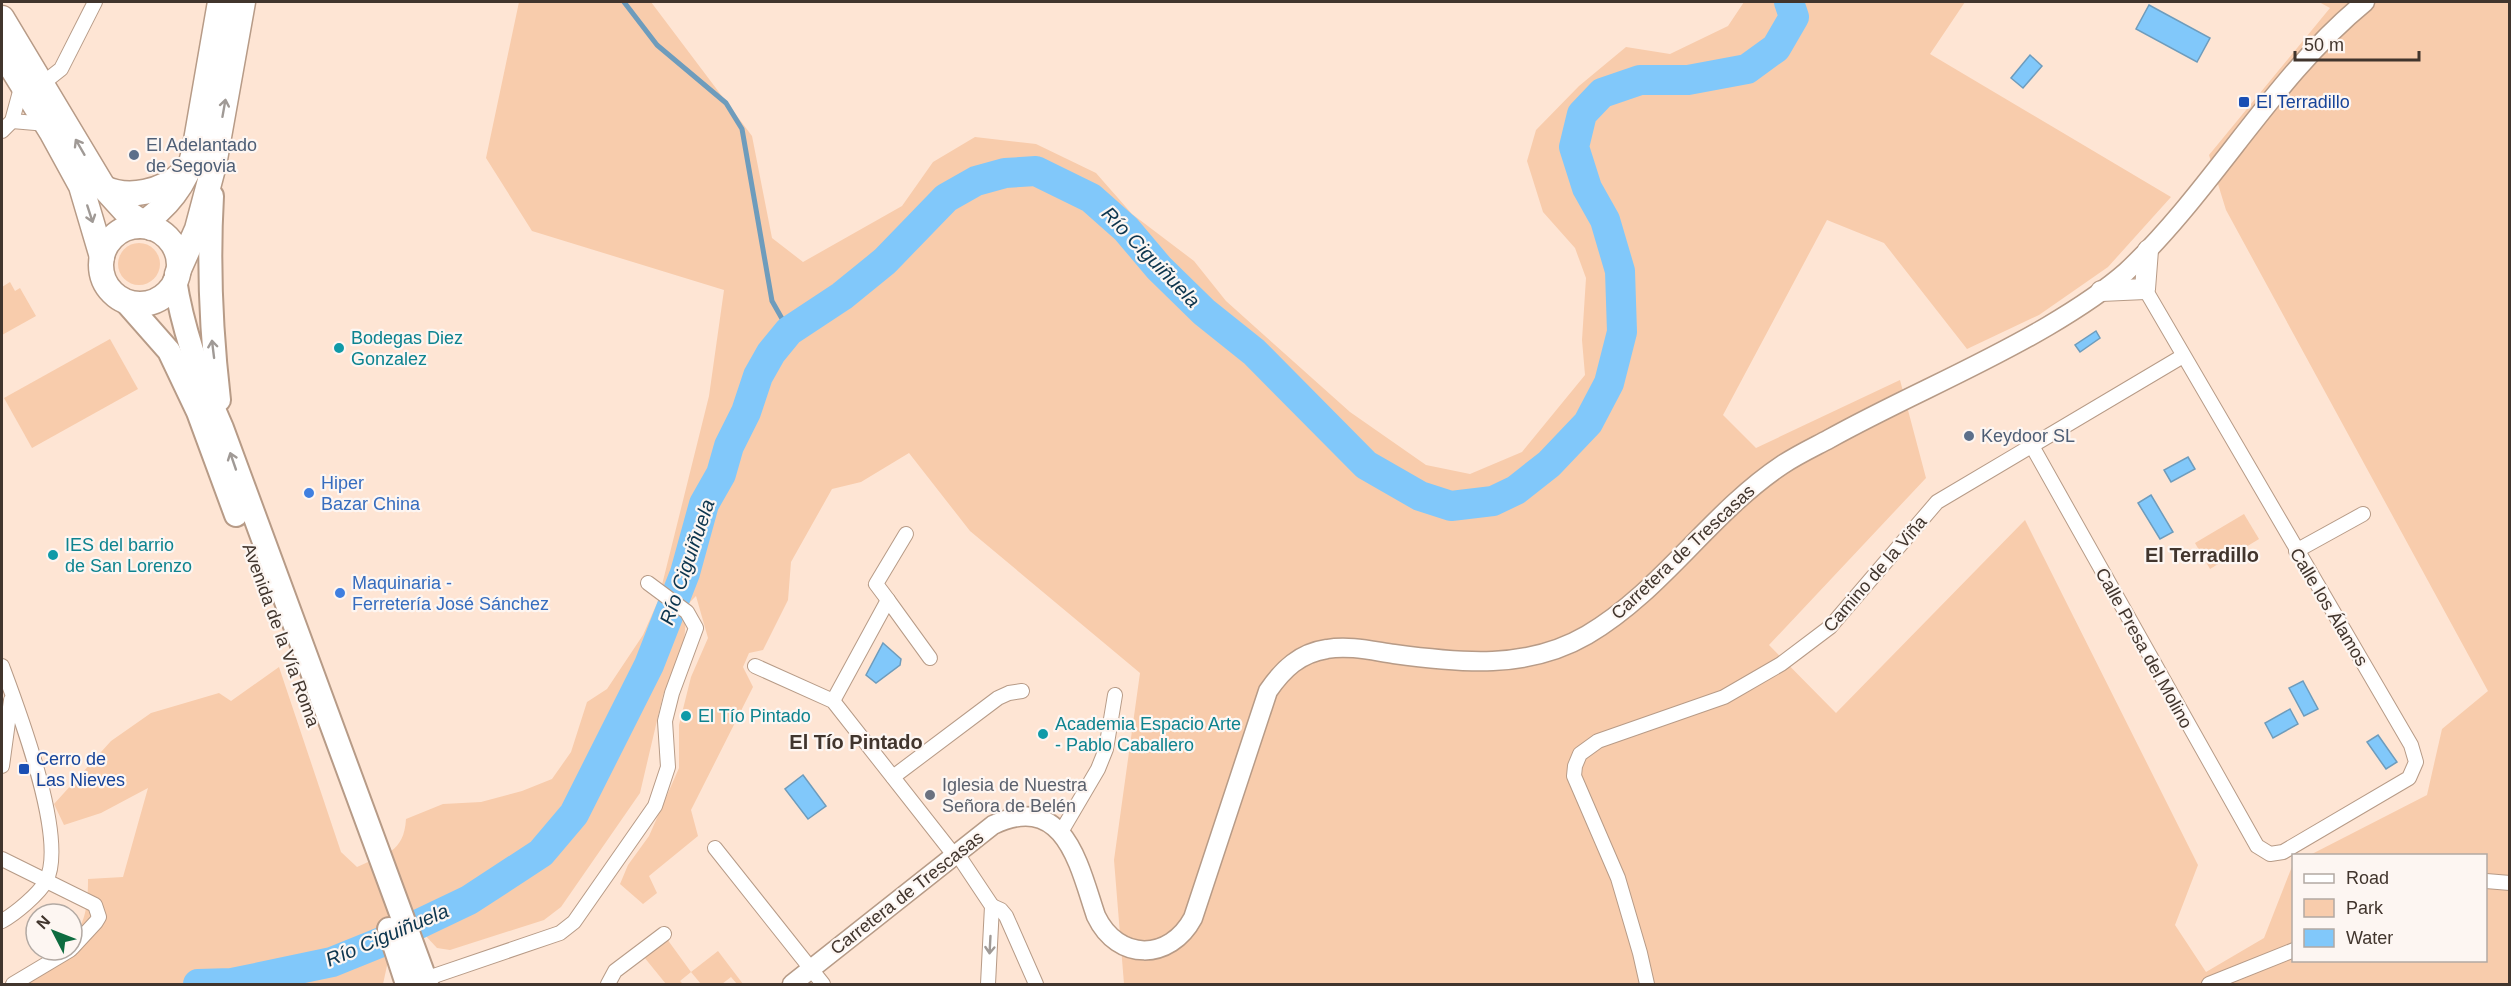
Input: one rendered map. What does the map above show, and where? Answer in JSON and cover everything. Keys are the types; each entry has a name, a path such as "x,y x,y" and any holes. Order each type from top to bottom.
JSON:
{"highway":[{"path":"2,18 32,84 46,124 81,186 102,257 104,280 111,290 125,301 137,303 154,301 165,294 176,277 197,229 220,2"},
{"path":"102,257 107,245 115,235 126,229 144,226 203,162 243,2"},
{"path":"2,52 32,84 118,205 144,226 163,234 172,243 177,255 176,277"},
{"path":"104,188 135,193 160,188 203,162"}],"main road":[{"name":"Avenida de la Vía Roma","path":"203,162 211,332 222,428"},
{"path":"2101,291 2145,289 2148,250"},
{"name":"Avenida de la Vía Roma","path":"176,277 186,333 205,390 222,428 370,853"},
{"name":"Avenida de la Vía Roma","path":"125,301 164,343 186,384 420,975"}],"street":[{"path":"2,131 12,121 32,84 61,69 95,2"},
{"name":"Carretera de Trescasas","path":"792,984 993,825 1012,818 1041,820 1061,832 1074,851 1096,916 1106,933 1124,946 1136,950 1148,950 1170,944 1188,929 1193,918 1268,691 1278,676 1297,660 1311,653 1336,648 1437,660 1488,662 1543,654 1577,641 1634,602 1748,491 1784,464 1856,424 2017,344 2101,291 2148,250 2228,157 2298,68 2335,29 2365,2"},
{"path":"12,121 46,124"},
{"name":"Calle los Álamos","path":"2145,289 2411,745 2416,762 2413,772 2403,783 2283,852 2270,854 2259,848"},
{"name":"Camino de la Viña","path":"1647,984 1618,878 1577,786 1575,766 1580,754 1598,741 1724,697 1781,664 1830,627 1937,502 2183,356"},
{"name":"Calle Presa del Molino","path":"2032,446 2251,839 2259,848"},
{"path":"2296,551 2363,514"},
{"path":"906,534 876,584 930,658"},
{"path":"420,975 560,933 569,927 651,813 668,767 665,721 672,693 696,628 687,612 654,587"},
{"path":"833,701 888,600"},
{"path":"2,666 45,799 50,840 50,860 46,880 23,906 2,921"},
{"path":"755,666 833,701 955,854 992,906 1005,914 1036,984"},
{"path":"893,777 998,698 1022,691"},
{"path":"2,766 12,695"},
{"path":"1061,832 1098,769 1106,749 1115,695"},
{"path":"715,848 823,984"},
{"path":"2,859 91,902 98,910 96,922 84,935"},
{"path":"2487,881 2510,883"},
{"path":"988,984 992,906"},
{"path":"608,984 615,970 664,934"},
{"path":"2210,984 2292,951"},
{"path":"13,984 49,962"}],"green space":[{"path":"519,2 651,2 752,136 772,238 803,262 902,206 933,162 975,137 1036,144 1096,173 1132,214 1194,261 1226,301 1350,412 1426,465 1470,474 1522,452 1585,375 1582,340 1586,278 1575,248 1543,212 1527,161 1536,130 1579,86 1626,47 1670,54 1728,26 1744,2 1965,2 1930,54 2171,197 2108,267 2039,315 1967,349 1884,243 1827,220 1723,415 1756,448 1900,380 1926,478 1769,645 1836,713 2025,520 2198,865 2175,925 2206,972 2264,938 2292,867 2292,962 2487,962 2487,854 2312,854 2427,795 2442,729 2488,691 2226,210 2209,155 2330,8 2319,2 2509,2 2509,984 1124,984 1114,860 1140,673 970,531 909,453 861,482 832,489 791,562 788,600 763,650 749,653 743,667 753,687 691,810 698,836 649,876 657,893 643,904 620,884 628,865 649,836 679,768 679,725 691,677 708,638 696,596 682,610 686,617 684,643 663,695 640,793 561,907 544,920 450,950 437,948 424,934 390,952 383,984 15,984 42,962 84,962 84,918 88,879 123,877 148,788 101,813 64,825 54,804 111,741 151,713 219,693 231,701 279,667 341,852 357,867 384,855 397,846 406,819 443,804 481,802 522,791 552,779 571,752 587,702 607,689 643,635 658,601 709,396 724,290 532,231 486,158"},
{"path":"139,243 154,249 160,264 154,279 139,285 124,279 118,264 124,249"},
{"path":"10,282 15,291 20,288 36,316 2,335 2,287"},
{"path":"110,339 138,389 32,448 4,398"},
{"path":"2244,514 2259,539 2210,569 2195,543"},
{"path":"667,939 691,972 680,981 683,984 666,984 644,957"},
{"path":"718,951 743,984 737,984 731,977 722,984 701,984 691,972"}],"water":[{"path":"2149,5 2210,38 2197,62 2136,29"},
{"path":"2030,55 2042,66 2023,88 2011,78"},
{"path":"2096,331 2100,338 2080,352 2075,345"},
{"path":"2188,457 2195,469 2171,482 2164,470"},
{"path":"2151,495 2173,532 2160,539 2138,503"},
{"path":"883,643 901,659 900,665 876,683 866,675"},
{"path":"2303,681 2318,709 2304,716 2289,688"},
{"path":"2290,709 2298,724 2273,738 2265,723"},
{"path":"2378,735 2397,762 2386,769 2367,742"},
{"path":"803,775 826,806 808,819 785,789"}],"waterway":[{"path":"624,2 657,45 726,103 742,129 772,301 789,331"},
{"name":"Río Ciguiñuela","path":"198,984 232,983 332,962 379,943 469,900 541,853 574,814 649,665 685,573 704,504 721,474 729,446 746,412 758,376 771,353 789,331 842,296 885,261 946,198 976,181 1005,173 1036,171 1091,198 1126,229 1159,268 1204,312 1254,352 1366,465 1420,496 1451,506 1493,501 1516,490 1549,464 1588,423 1609,383 1622,332 1620,271 1605,220 1587,188 1574,147 1582,114 1602,93 1640,80 1688,80 1747,69 1776,48 1794,17 1789,2"}],"place":[{"name":"El Terradillo","path":"2244,102"},
{"name":"El Adelantado de Segovia","path":"134,155"},
{"name":"Bodegas Diez Gonzalez","path":"339,348"},
{"name":"Keydoor SL","path":"1969,436"},
{"name":"Hiper Bazar China","path":"309,493"},
{"name":"IES del barrio de San Lorenzo","path":"53,555"},
{"name":"Maquinaria - Ferretería José Sánchez","path":"340,593"},
{"name":"El Tío Pintado","path":"686,716"},
{"name":"Academia Espacio Arte - Pablo Caballero","path":"1043,734"},
{"name":"Cerro de Las Nieves","path":"24,769"},
{"name":"Iglesia de Nuestra Señora de Belén","path":"930,795"}],"district":[{"name":"El Terradillo","path":"2202,555"},
{"name":"El Tío Pintado","path":"856,742"}]}
